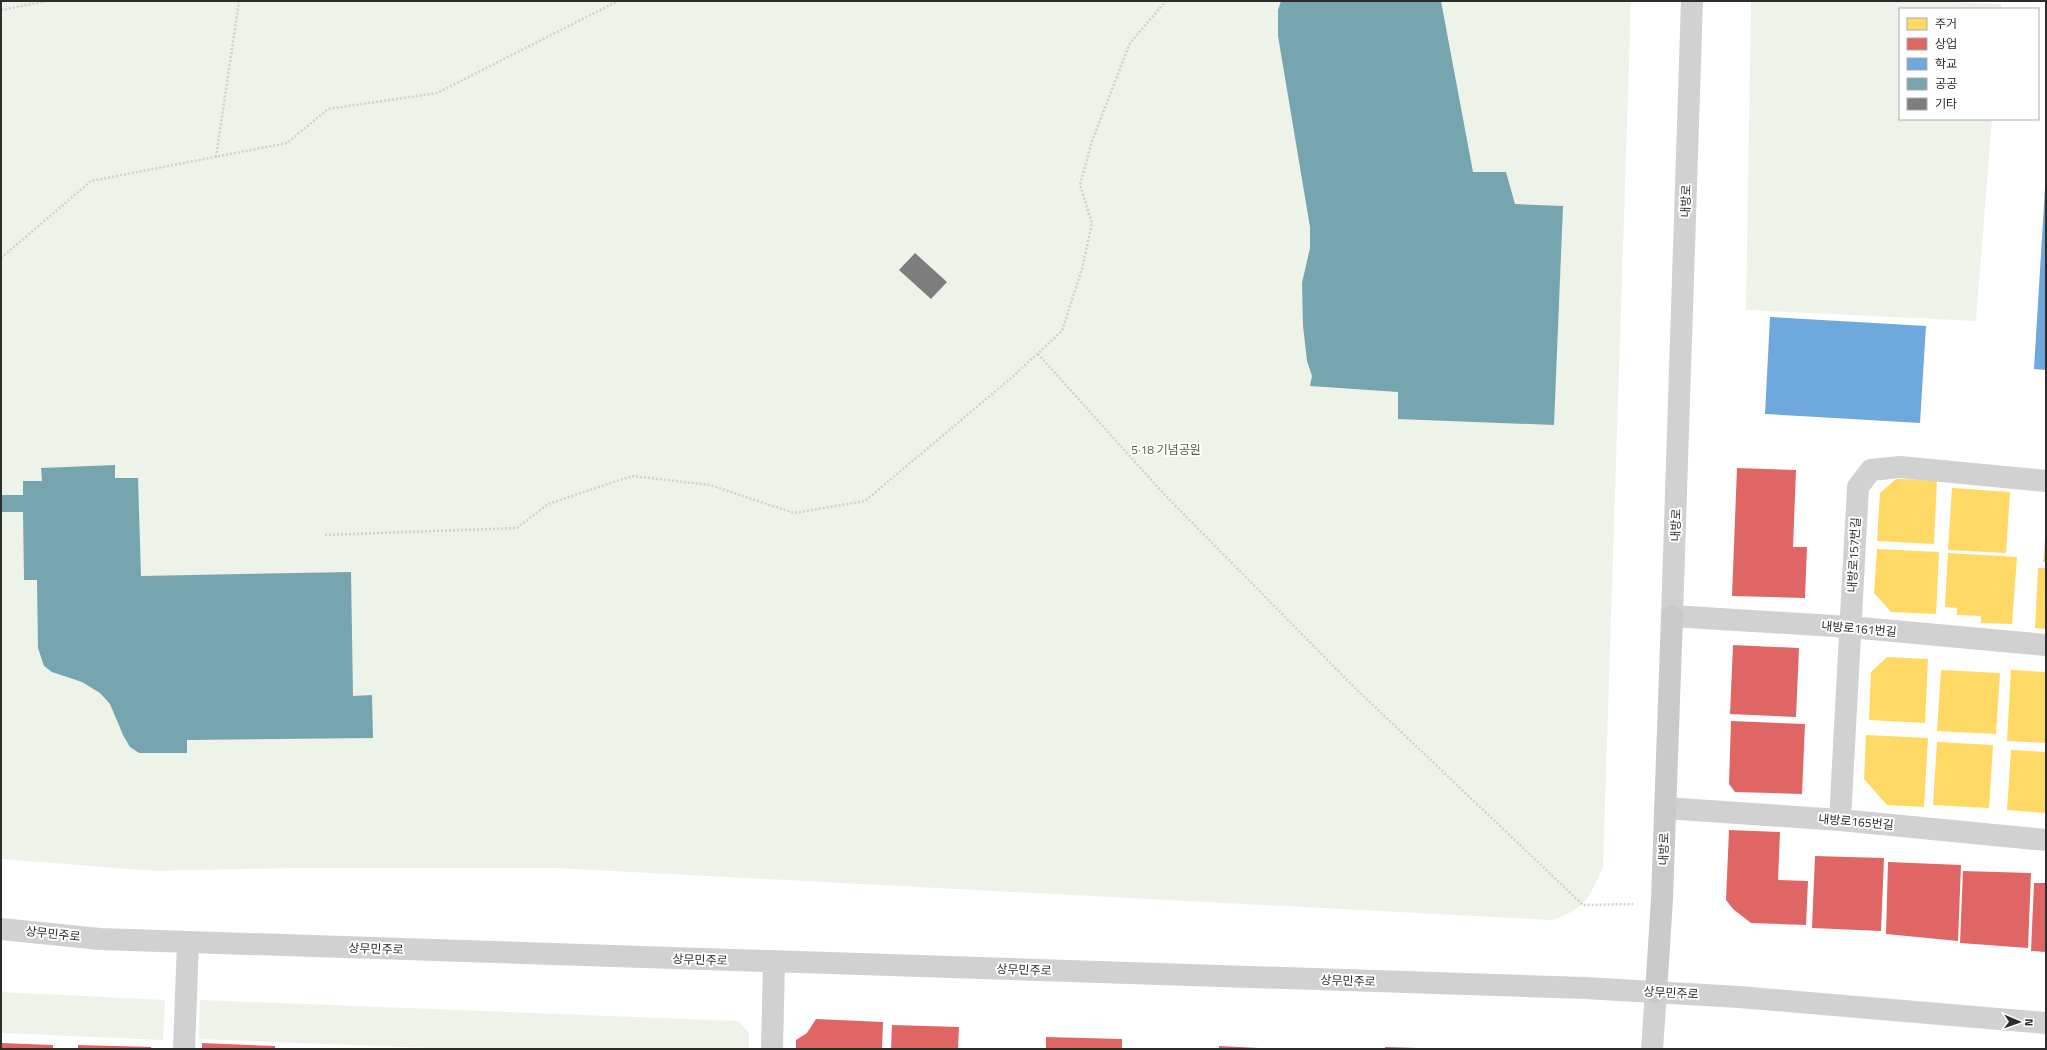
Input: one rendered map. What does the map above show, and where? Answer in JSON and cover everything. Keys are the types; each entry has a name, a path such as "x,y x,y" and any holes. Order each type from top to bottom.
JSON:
{"main road":[{"name":"내방로","path":"1656,992 1662,904 1672,616"}],"street":[{"name":"내방로","path":"1672,616 1692,1"},
{"name":"내방로157번길","path":"1840,820 1858,487 1871,470 1900,467 2046,481"},
{"name":"내방로161번길","path":"1672,616 1850,627 2046,645"},
{"name":"내방로165번길","path":"1665,808 1840,820 2046,840"},
{"name":"상무민주로","path":"1,929 100,939 1656,992 1739,997 2046,1023"},
{"path":"184,1049 188,942"},
{"path":"772,1049 774,962"},
{"name":"내방로","path":"1652,1049 1656,992"}],"path":[{"path":"1,10 47,1"},
{"path":"216,156 239,1"},
{"path":"1,258 91,181 287,143 328,109 437,93 618,1"},
{"path":"324,535 517,528 548,504 632,476 710,485 794,513 865,501 1038,354 1062,331 1082,269 1092,223 1080,185 1092,141 1130,43 1166,1"},
{"path":"1038,354 1163,493 1343,676 1583,905 1662,904"}],"green space":[{"name":"5·18 기념공원","path":"1,1 1631,1 1603,866 1590,894 1580,906 1563,916 1552,920 554,868 296,868 155,871 1,859"},
{"path":"1751,1 1929,1 2001,4 2001,8 1899,8 1899,120 1992,120 1976,321 1746,310"},
{"path":"1,992 165,1000 163,1040 1,1033"},
{"path":"200,1000 738,1021 749,1033 749,1049 456,1049 199,1039"}],"building: 주거":[{"path":"1896,479 1937,480 1934,544 1877,541 1880,493"},
{"path":"1952,488 2010,492 2006,553 1948,550"},
{"path":"2045,539 2046,562 2043,562"},
{"path":"1877,549 1939,552 1936,614 1891,612 1874,593"},
{"path":"1948,553 2017,557 2012,624 1981,623 1981,616 1957,615 1957,608 1945,607"},
{"path":"2038,568 2046,568 2046,629 2035,628"},
{"path":"1887,657 1928,659 1925,723 1869,720 1871,672"},
{"path":"1941,670 2000,673 1996,734 1937,731"},
{"path":"2011,670 2046,672 2046,743 2007,741"},
{"path":"1866,735 1928,738 1924,807 1887,805 1864,779"},
{"path":"1937,742 1993,745 1989,808 1933,805"},
{"path":"2011,750 2046,752 2046,813 2007,810"}],"building: 상업":[{"path":"1737,468 1796,470 1793,547 1807,547 1805,598 1732,596"},
{"path":"1733,645 1799,648 1796,717 1730,714"},
{"path":"1731,721 1805,724 1802,794 1735,792 1729,784"},
{"path":"1729,830 1780,832 1778,880 1808,881 1806,925 1751,923 1733,909 1726,900"},
{"path":"1815,856 1884,858 1881,931 1812,928"},
{"path":"1888,862 1961,865 1958,941 1886,934"},
{"path":"1963,871 2031,873 2028,948 1960,943"},
{"path":"2034,883 2046,883 2046,952 2031,951"},
{"path":"816,1019 883,1022 882,1049 796,1049 796,1040 807,1033"},
{"path":"892,1025 959,1027 958,1049 891,1049"},
{"path":"1046,1037 1122,1039 1122,1049 1046,1049"},
{"path":"1,1043 53,1045 53,1049 1,1049"},
{"path":"202,1043 275,1046 275,1049 202,1049"},
{"path":"78,1045 151,1047 151,1049 78,1049"},
{"path":"1219,1046 1259,1048 1259,1049 1219,1049"},
{"path":"1385,1047 1418,1048 1418,1049 1385,1049"}],"building: 학교":[{"path":"2046,188 2046,370 2034,369"},
{"path":"1770,317 1926,326 1920,423 1765,414"}],"building: 공공":[{"path":"1281,1 1441,1 1473,172 1506,172 1515,204 1563,206 1554,425 1398,419 1398,392 1310,386 1312,376 1307,361 1303,326 1302,283 1310,248 1310,227 1278,36 1278,10"},
{"path":"115,465 115,478 138,478 141,576 351,572 353,696 372,695 373,738 187,740 187,753 139,753 130,747 123,735 110,704 100,693 82,682 52,672 44,666 38,648 37,580 24,580 23,512 1,512 1,495 23,495 23,481 42,481 41,468"}],"building: 기타":[{"path":"915,253 947,282 931,299 899,270"}]}
